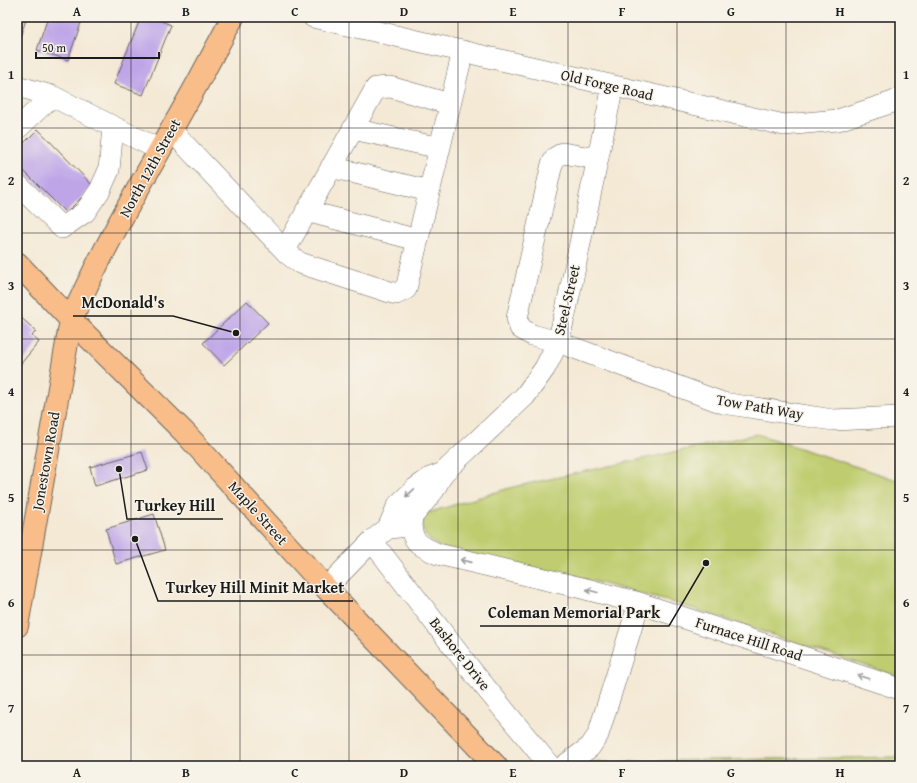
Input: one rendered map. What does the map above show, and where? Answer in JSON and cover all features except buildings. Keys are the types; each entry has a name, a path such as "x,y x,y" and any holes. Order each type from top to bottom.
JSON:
{"main road":[{"name":"North 12th Street","path":"71,320 89,280 233,17"},
{"name":"Maple Street","path":"17,263 71,320 185,433 326,588 496,766"},
{"name":"Jonestown Road","path":"17,626 71,320"}],"street":[{"name":"Old Forge Road","path":"313,17 784,125 838,120 893,102 900,98"},
{"path":"171,130 284,250 300,263 396,294 406,290 463,51"},
{"path":"17,86 52,96 160,150"},
{"name":"Steel Street","path":"388,528 399,527 412,517 434,490 443,473 525,396 545,368 558,342 566,310 613,86"},
{"path":"284,250 376,88 390,87 450,104"},
{"path":"17,129 52,96"},
{"path":"17,184 62,228 85,212 100,190 109,170 113,127"},
{"path":"353,128 440,148"},
{"name":"Tow Path Way","path":"597,159 563,154 556,157 552,164 517,318 520,328 532,335 558,342 723,403 833,420 900,417"},
{"path":"331,167 429,191"},
{"path":"306,211 418,240"},
{"name":"Steel Street","path":"326,588 372,541 388,528 398,505 416,488 430,478 443,473"},
{"name":"Furnace Hill Road","path":"412,517 410,527 412,535 425,549 438,554 639,603 900,689"},
{"name":"Bashore Drive","path":"372,541 472,671 550,766"},
{"path":"564,766 590,747 598,735 639,603"}],"green space":[{"path":"757,434 900,481 900,677 682,605 581,578 441,548 428,538 423,530 422,526 424,514 513,487"},
{"path":"900,757 900,766 583,766 588,762"}],"place":[{"name":"McDonald's","path":"236,333"},
{"name":"Turkey Hill","path":"119,469"},
{"name":"Turkey Hill Minit Market","path":"135,539"},
{"name":"Coleman Memorial Park","path":"706,563"}]}
